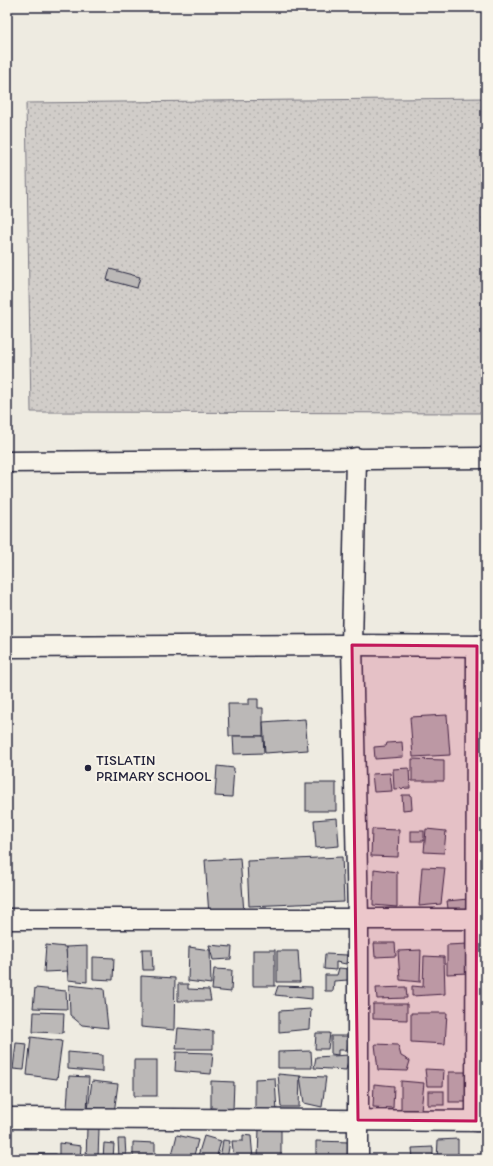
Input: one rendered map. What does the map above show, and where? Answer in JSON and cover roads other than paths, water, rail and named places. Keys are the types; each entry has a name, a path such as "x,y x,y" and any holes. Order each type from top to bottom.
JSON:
{"street":[{"path":"356,458 352,644 358,918 358,1159"},
{"path":"7,462 486,458"},
{"path":"7,647 352,644 482,646 481,1121 7,1118"},
{"path":"7,919 481,919"}],"place":[{"name":"TISLATIN PRIMARY SCHOOL","path":"88,768"}]}
